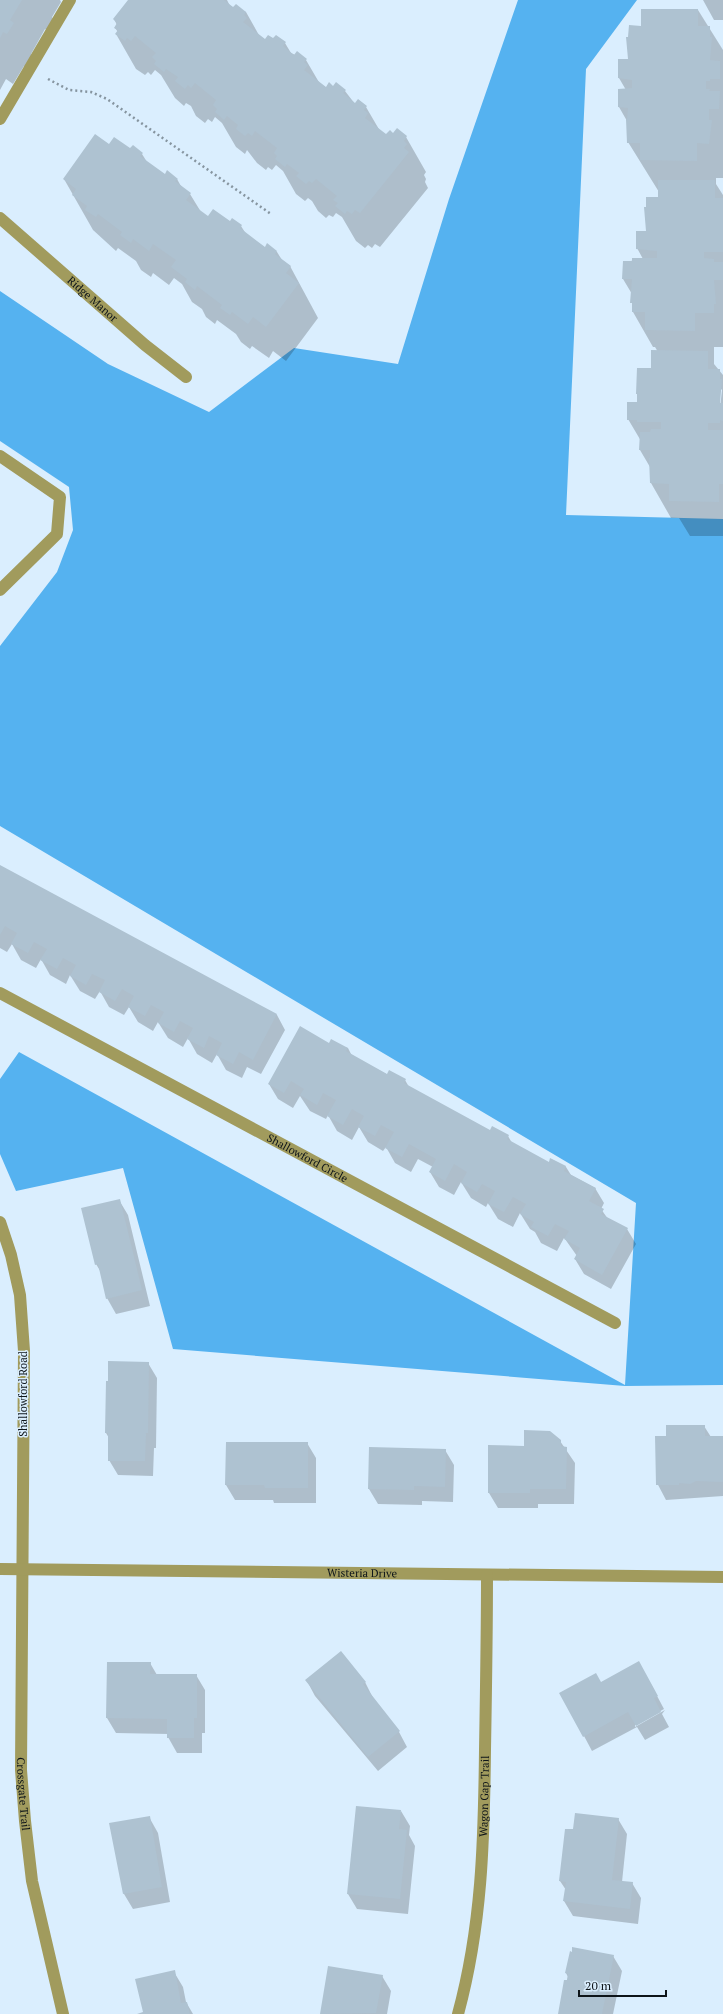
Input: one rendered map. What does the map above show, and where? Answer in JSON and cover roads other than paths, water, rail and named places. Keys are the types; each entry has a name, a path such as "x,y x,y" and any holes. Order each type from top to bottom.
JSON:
{"street":[{"path":"0,120 70,0"},
{"name":"Ridge Manor","path":"0,218 145,345 186,378"},
{"path":"0,456 60,497 57,534 0,590"},
{"name":"Shallowford Circle","path":"0,993 615,1323"},
{"name":"Shallowford Road","path":"0,1222 11,1255 20,1296 24,1351 22,1570"},
{"name":"Wisteria Drive","path":"0,1569 723,1577"},
{"name":"Crossgate Trail","path":"22,1570 21,1770 24,1821 32,1881 63,2014"},
{"name":"Wagon Gap Trail","path":"458,2014 468,1978 481,1883 484,1828 488,1575"}]}
